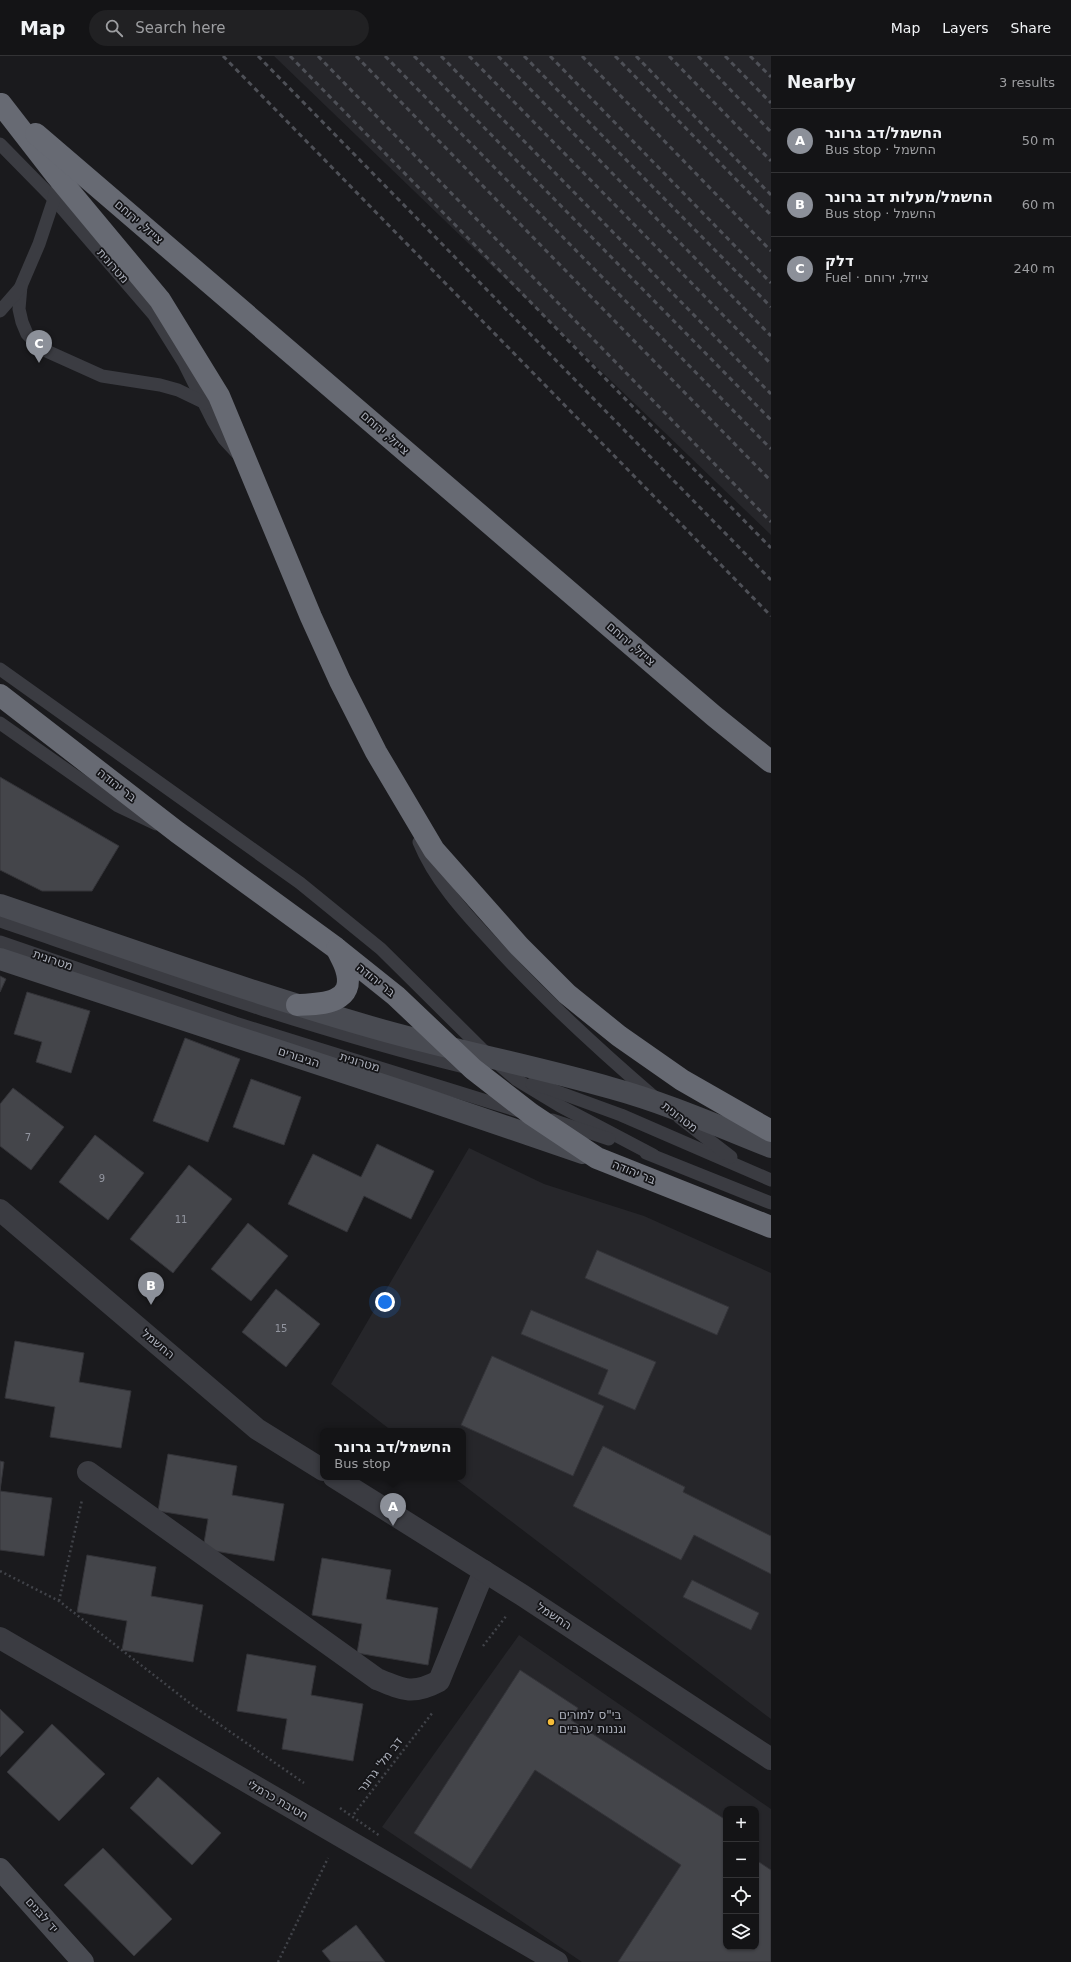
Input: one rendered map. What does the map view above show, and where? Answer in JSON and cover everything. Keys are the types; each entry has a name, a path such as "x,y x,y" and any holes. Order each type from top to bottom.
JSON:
{"highway":[{"path":"0,103 56,175 160,300 219,396 340,681 376,752 434,850 519,946 567,994 619,1036 682,1080 771,1131"},
{"name":"צייזל, ירוחם","path":"0,103 708,711 771,762"},
{"name":"בר יהודה","path":"0,695 177,832 336,948 396,996 448,1047 481,1062 531,1114 597,1158 771,1227"},
{"path":"297,1005 329,1003 338,999 345,992 348,981 347,969 336,948"}],"street":[{"path":"0,905 297,1005 372,1028 448,1047"},
{"name":"הגיבורים","path":"0,959 416,1096 597,1158"},
{"path":"481,1062 610,1088 661,1103 771,1147"},
{"name":"החשמל","path":"0,1210 257,1429 320,1468"},
{"path":"88,1472 377,1679 400,1689 424,1689 439,1681 484,1572"},
{"name":"החשמל","path":"339,1480 522,1595 771,1759"},
{"name":"חטיבת כרמלי","path":"0,1638 557,1962"},
{"name":"יד לבנים","path":"0,1869 83,1962"}],"lane":[{"name":"מטרונית","path":"0,144 54,199 154,315 184,364 224,439 248,465"},
{"path":"0,311 21,286 39,244 54,199 56,175"},
{"path":"21,286 19,310 22,322 28,334 42,349 102,376 160,385 178,390 205,403"},
{"name":"מטרונית","path":"0,669 294,878 337,912 386,954 481,1062 517,1080 547,1088 584,1101 771,1180"},
{"path":"0,723 118,806 177,832"},
{"name":"מטרונית","path":"405,803 424,855 446,888 471,920 524,978 579,1031 661,1103 727,1154 771,1180"},
{"name":"מטרונית","path":"0,921 183,984 367,1042 481,1062 517,1080 560,1106 653,1155"},
{"name":"מטרונית","path":"0,942 235,1023 531,1114 653,1155 771,1203"}],"path":[{"path":"59,1601 88,1472"},
{"path":"0,1571 59,1601 196,1708 307,1785"},
{"path":"478,1652 522,1595"},
{"name":"דב מל' גרונר","path":"278,1962 339,1835 435,1708"},
{"path":"333,1803 380,1836"}],"shaded area":[{"path":"274,56 771,56 771,535"},
{"path":"469,1148 544,1184 644,1216 771,1273 771,1719 457,1480 466,1480 466,1428 388,1428 331,1384"},
{"name":"בי\"ס למורים וגננות ערביים","path":"519,1635 771,1809 771,1962 582,1962 382,1827"}],"building":[{"path":"0,777 119,846 92,891 42,891 0,870"},
{"path":"0,976 6,979 0,992"},
{"path":"27,992 90,1011 71,1073 36,1062 42,1042 14,1034"},
{"path":"185,1038 240,1059 208,1142 153,1121"},
{"path":"251,1079 301,1097 284,1145 233,1127"},
{"path":"13,1088 64,1127 31,1170 0,1146 0,1104"},
{"path":"95,1135 144,1173 108,1220 59,1182"},
{"path":"377,1144 434,1171 411,1219 364,1196 347,1232 288,1204 313,1154 361,1177"},
{"path":"189,1165 232,1199 173,1273 130,1239"},
{"path":"248,1223 288,1256 251,1301 211,1269"},
{"path":"597,1250 729,1307 717,1335 585,1278"},
{"path":"276,1289 320,1324 286,1367 242,1332"},
{"path":"531,1310 656,1362 635,1410 598,1394 608,1370 521,1334"},
{"path":"15,1341 84,1353 79,1382 131,1391 121,1448 50,1437 55,1407 5,1398"},
{"path":"492,1356 604,1406 573,1476 461,1425"},
{"path":"603,1446 685,1487 683,1492 771,1536 771,1574 694,1535 681,1560 573,1506"},
{"path":"168,1454 237,1466 232,1495 284,1504 274,1561 203,1549 208,1519 158,1511"},
{"path":"0,1461 4,1462 0,1491"},
{"path":"0,1491 52,1498 44,1556 0,1550"},
{"path":"87,1555 156,1567 151,1596 203,1605 193,1662 122,1650 127,1621 77,1612"},
{"path":"322,1558 391,1570 386,1599 438,1608 428,1665 357,1653 362,1624 312,1615"},
{"path":"692,1580 759,1613 751,1630 683,1597"},
{"path":"247,1654 316,1666 311,1695 363,1704 353,1761 282,1749 287,1719 237,1711"},
{"path":"520,1670 578,1708 571,1720 723,1818 723,1950 759,1950 759,1862 771,1870 771,1962 618,1962 681,1865 535,1770 471,1869 414,1833"},
{"path":"0,1709 24,1732 0,1757"},
{"path":"52,1724 105,1774 59,1821 7,1772"},
{"path":"158,1777 221,1833 192,1865 130,1808"},
{"path":"103,1848 172,1919 134,1956 64,1885"},
{"path":"356,1925 385,1962 331,1962 322,1951"}],"railway":[{"path":"223,56 771,616"},
{"path":"258,56 771,580"},
{"path":"290,56 771,548"},
{"path":"318,56 771,522"},
{"path":"356,56 771,481"},
{"path":"385,56 771,449"},
{"path":"414,56 771,420"},
{"path":"441,56 771,394"},
{"path":"469,56 771,364"},
{"path":"498,56 771,336"},
{"path":"524,56 771,307"},
{"path":"550,56 771,283"},
{"path":"582,56 771,251"},
{"path":"615,56 771,215"},
{"path":"636,56 771,195"},
{"path":"669,56 771,161"},
{"path":"698,56 771,132"},
{"path":"725,56 771,103"},
{"path":"750,56 771,77"}],"place":[{"name":"דלק","path":"39,363"},
{"name":"החשמל/מעלות דב גרונר","path":"151,1305"},
{"name":"החשמל/דב גרונר","path":"393,1526"},
{"name":"בי\"ס למורים וגננות ערביים","path":"551,1722"}]}
